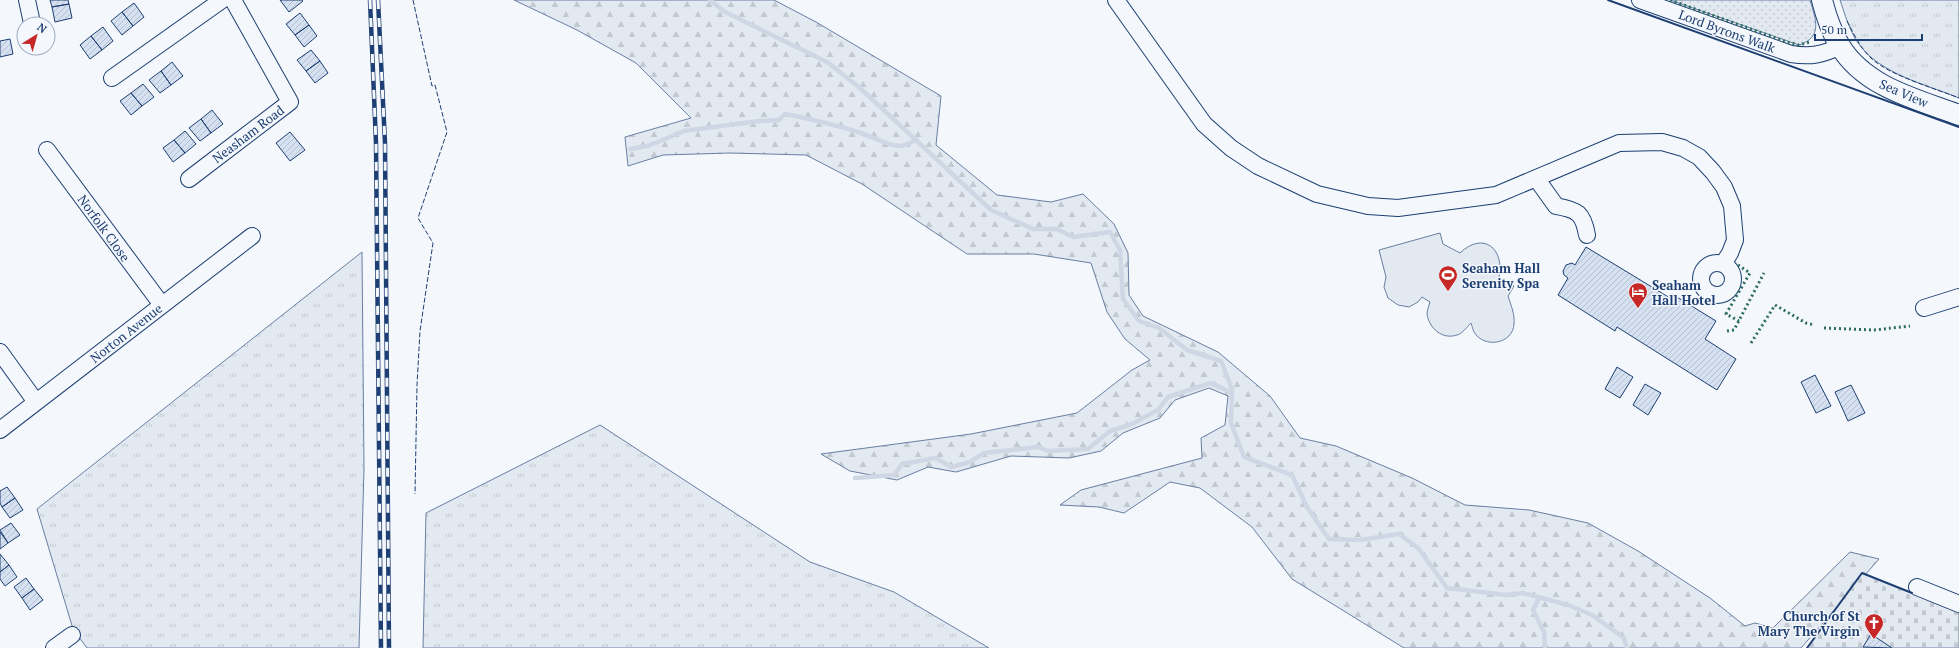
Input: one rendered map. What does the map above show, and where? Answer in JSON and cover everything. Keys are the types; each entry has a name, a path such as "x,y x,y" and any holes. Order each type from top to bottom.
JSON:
{"main road":[{"name":"Sea View","path":"1822,0 1831,28 1840,46 1852,61 1876,82 1899,93 1959,115"}],"street":[{"path":"27,0 30,16"},
{"path":"112,78 222,0"},
{"name":"Neasham Road","path":"190,179 290,102 233,0"},
{"path":"1116,0 1204,124 1231,148 1258,166 1317,194 1368,206 1398,208 1496,195 1619,143 1662,142 1683,148 1699,157 1724,187 1732,206 1735,240 1730,253 1723,264"},
{"name":"Lord Byrons Walk","path":"1640,0 1791,54 1807,56 1820,55 1840,46"},
{"name":"Norfolk Close","path":"47,150 162,305"},
{"path":"1536,178 1556,206 1572,209 1580,214 1585,222 1586,236"},
{"name":"Norton Avenue","path":"0,430 252,236"},
{"path":"1924,308 1959,297"},
{"path":"0,352 36,402"},
{"path":"1917,587 1959,604"},
{"path":"54,648 72,635"}],"green space":[{"path":"514,0 774,0 816,22 941,96 936,145 997,195 1051,202 1083,194 1114,224 1128,253 1129,295 1143,316 1218,352 1270,396 1300,438 1336,446 1412,478 1465,505 1529,510 1588,523 1638,551 1710,598 1745,626 1755,623 1773,628 1850,552 1879,559 1801,648 1404,648 1292,579 1252,527 1200,488 1170,482 1124,513 1099,507 1060,505 1081,490 1202,458 1201,438 1225,425 1228,396 1209,388 1175,400 1160,418 1123,433 1101,451 1069,458 1011,456 956,472 928,467 897,480 850,471 821,454 971,434 1077,413 1132,370 1150,360 1125,339 1107,312 1091,263 1034,254 967,254 862,184 806,155 730,153 663,155 628,166 625,137 691,118 636,63 577,30"},
{"path":"1670,0 1810,0 1816,27 1815,33 1807,42 1799,45"},
{"path":"1840,0 1959,0 1959,98 1904,77 1878,63 1867,54 1852,33"},
{"name":"Seaham Hall Serenity Spa","path":"1440,233 1443,244 1460,253 1477,243 1484,243 1495,251 1499,258 1499,278 1514,286 1508,296 1514,324 1509,336 1504,340 1497,342 1484,341 1474,332 1471,323 1463,332 1446,336 1437,332 1430,324 1427,312 1430,302 1422,297 1418,302 1409,307 1398,305 1388,298 1384,287 1386,277 1379,250"},
{"path":"362,252 364,469 359,648 87,648 73,629 37,509"},
{"path":"600,425 810,562 894,592 989,648 423,648 426,513"},
{"path":"1862,573 1959,612 1959,648 1807,648"}],"building":[{"path":"50,0 68,0 69,4 52,7"},
{"path":"280,0 302,0 303,1 289,12"},
{"path":"134,3 144,17 133,26 122,12"},
{"path":"69,4 72,18 56,22 56,16 54,16 52,7"},
{"path":"122,12 133,26 122,35 111,21"},
{"path":"300,13 309,25 295,35 286,24"},
{"path":"309,25 317,36 304,47 295,35"},
{"path":"103,27 113,41 102,50 91,36"},
{"path":"91,36 102,50 90,59 80,45"},
{"path":"10,39 13,54 0,57 0,41"},
{"path":"311,50 320,61 306,71 297,60"},
{"path":"320,61 328,73 315,83 306,71"},
{"path":"172,62 183,76 171,85 161,71"},
{"path":"161,71 171,85 160,93 149,80"},
{"path":"143,84 154,97 142,106 131,93"},
{"path":"131,93 142,106 131,115 120,101"},
{"path":"212,110 223,124 211,133 201,119"},
{"path":"201,119 211,133 200,141 189,128"},
{"path":"185,131 196,144 185,153 174,140"},
{"path":"290,132 305,150 290,161 276,143"},
{"path":"174,140 185,153 173,162 163,148"},
{"name":"Seaham Hall Hotel","path":"1586,247 1670,298 1672,294 1716,321 1705,339 1736,359 1717,390 1617,327 1615,331 1558,295 1568,278 1564,275 1563,271 1566,265 1572,263 1575,265"},
{"path":"1617,367 1633,377 1620,398 1605,389"},
{"path":"1815,375 1831,406 1816,413 1801,382"},
{"path":"1645,384 1661,393 1648,415 1633,405"},
{"path":"1851,385 1865,413 1848,421 1835,392"},
{"path":"7,487 15,498 2,507 0,503 0,491"},
{"path":"15,498 23,510 10,518 2,507"},
{"path":"11,523 20,535 8,543 0,530"},
{"path":"0,532 8,543 0,549"},
{"path":"0,554 9,565 0,572"},
{"path":"9,565 17,577 5,586 0,579 0,572"},
{"path":"26,578 34,589 22,598 14,587"},
{"path":"34,589 43,600 30,610 22,598"},
{"name":"Church of St Mary The Virgin","path":"1871,634 1892,648 1863,647"}],"waterway":[{"path":"710,0 725,12 827,62 860,88 991,210 1033,229 1057,229 1073,237 1110,232 1120,250 1123,299 1139,321 1159,328 1187,350 1221,361 1232,389 1231,423 1244,457 1292,475 1307,507 1329,539 1360,540 1399,534 1418,548 1447,588 1506,595 1523,593 1568,605 1592,615 1624,638 1627,648"},
{"path":"630,149 648,146 684,131 759,121 779,120 785,114 842,127 884,143 899,146 910,143 916,139"},
{"path":"855,478 894,475 902,464 936,458 951,467 970,462 984,453 1038,447 1048,451 1088,449 1110,431 1132,424 1158,410 1168,397 1211,383 1232,393"},
{"path":"1539,598 1533,610 1544,632 1545,648"}],"railway":[{"path":"370,0 376,143 381,648"},
{"path":"378,0 385,143 389,648"}],"hedge":[{"path":"1670,0 1787,42 1799,45 1810,42"},
{"path":"1738,265 1750,273 1726,314 1739,321"},
{"path":"1727,331 1734,330 1764,273"},
{"path":"1751,343 1775,305 1806,323 1815,325"},
{"path":"1824,328 1874,330 1910,326"}],"fence":[{"path":"413,0 432,86 435,85 447,132 418,218 433,243 420,331 417,385 415,494"},
{"path":"1847,21 1864,50 1880,65 1901,76 1959,98"}],"wall":[{"path":"1608,0 1959,127"},
{"path":"1807,648 1862,573 1912,593"}],"place":[{"name":"Seaham Hall Serenity Spa","path":"1448,292"},
{"name":"Seaham Hall Hotel","path":"1638,309"},
{"name":"Church of St Mary The Virgin","path":"1874,640"}]}
